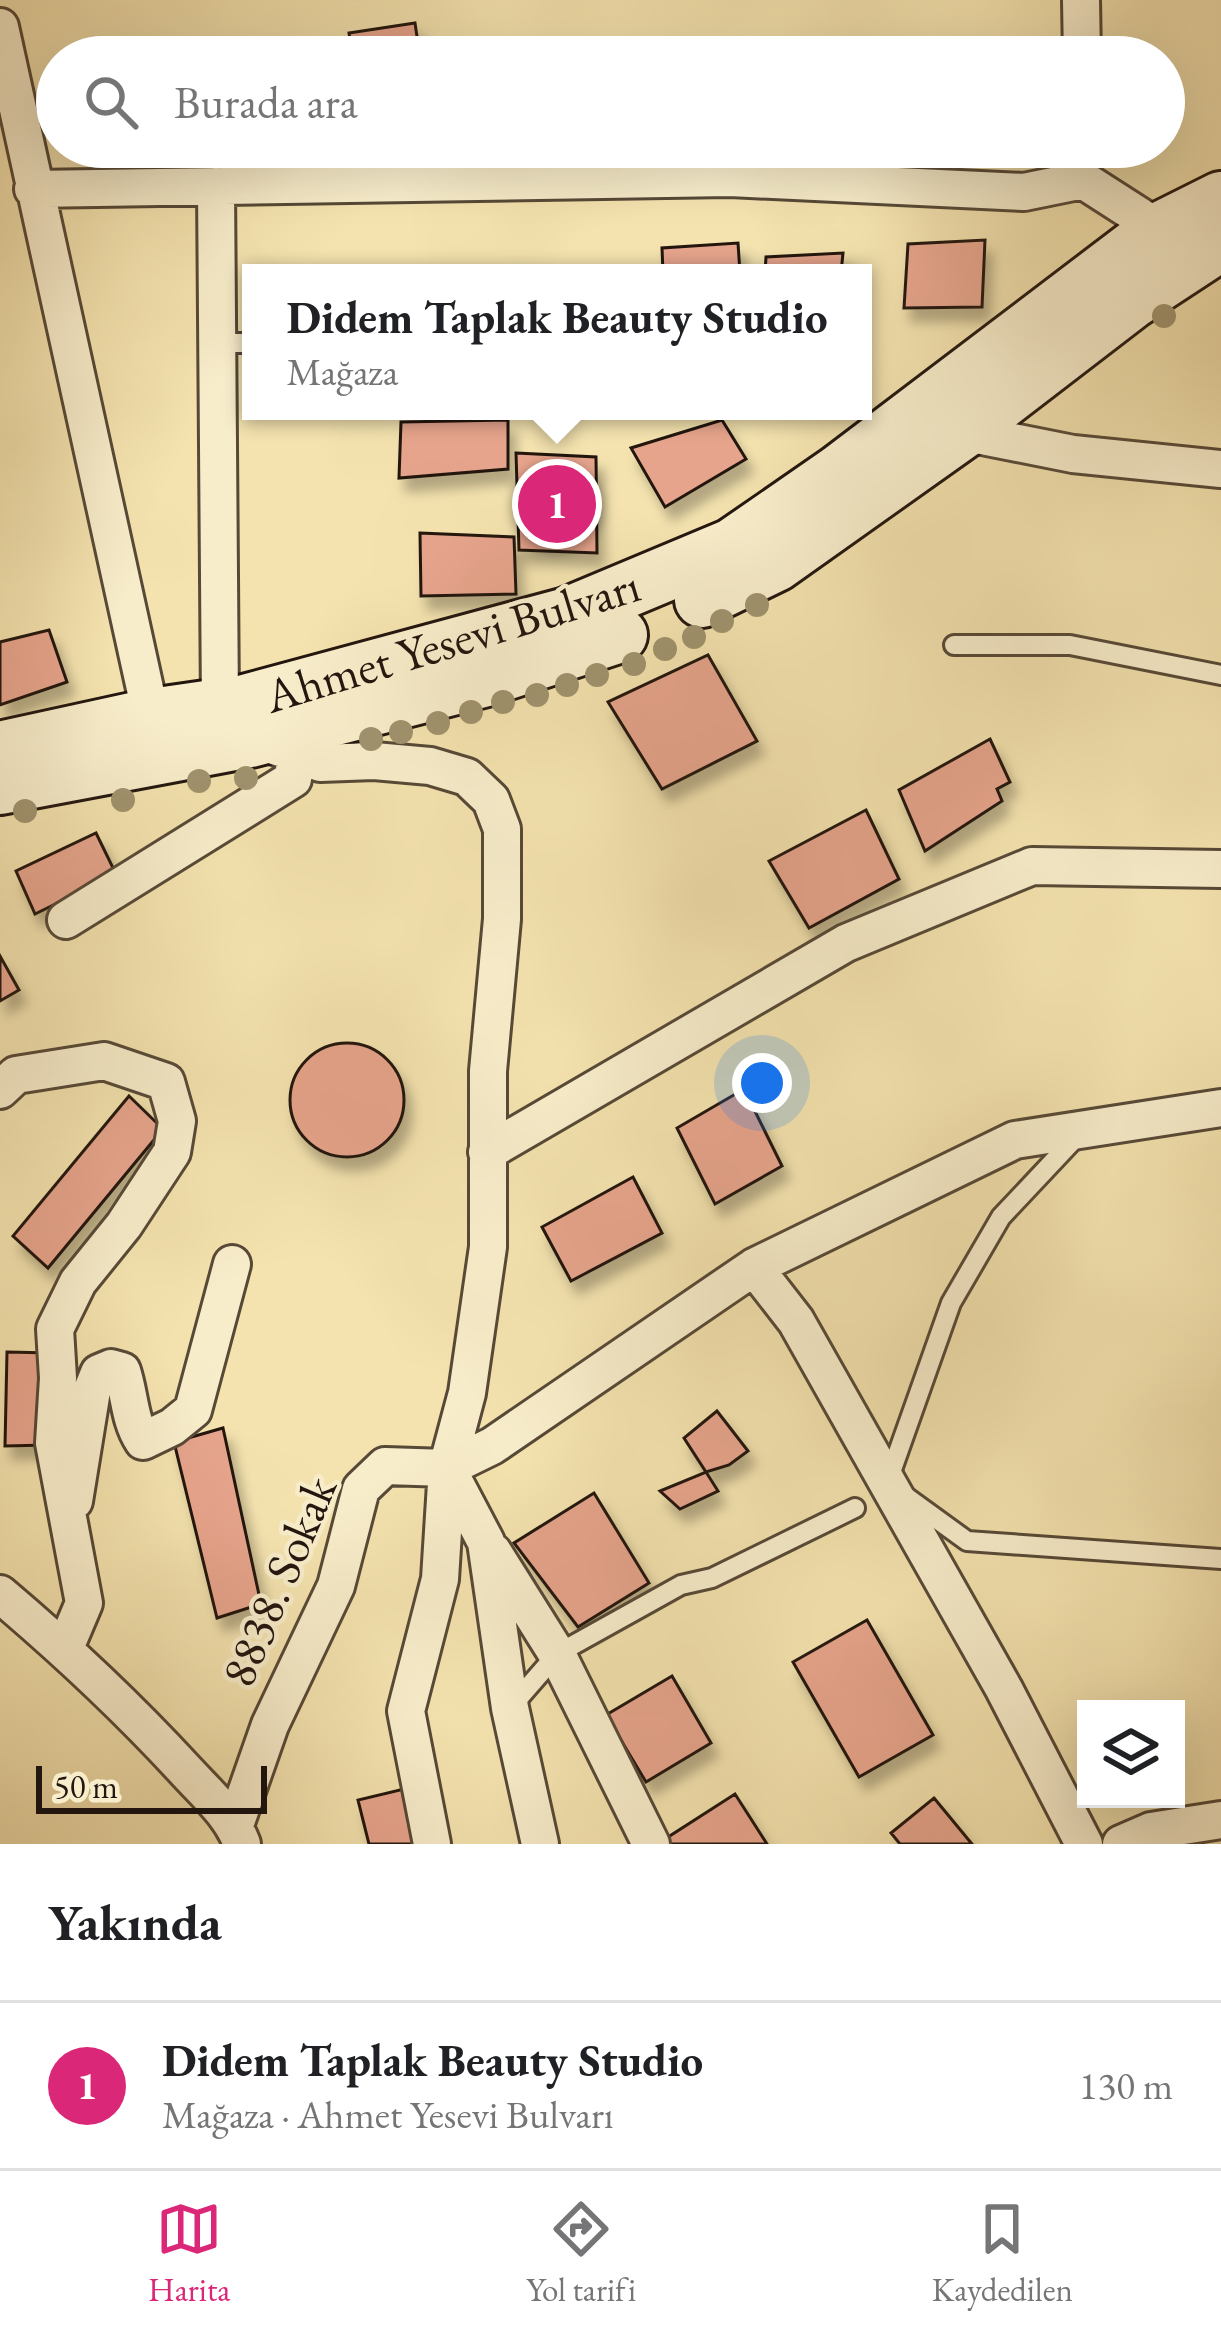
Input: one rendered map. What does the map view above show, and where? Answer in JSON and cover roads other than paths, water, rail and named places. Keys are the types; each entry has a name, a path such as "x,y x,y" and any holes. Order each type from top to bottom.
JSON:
{"street":[{"path":"1082,0 1082,36"},
{"path":"0,27 151,716"},
{"path":"33,189 730,178 1024,192 1075,168"},
{"path":"1088,168 1155,232"},
{"path":"66,920 293,779 252,725 234,343 217,186"},
{"name":"Ahmet Yesevi Bulvarı","path":"0,749 151,716 252,725 567,615 732,546 838,472 1155,232 1221,199"},
{"path":"0,787 252,725 507,672 683,610 776,564 962,432 1131,302 1221,243"},
{"path":"962,432 1073,454 1221,469"},
{"path":"252,725 320,763 374,761 430,766 467,776 490,800 502,829 503,875 488,1071 488,1247 478,1334 447,1468 440,1579 406,1711 431,1844"},
{"path":"487,1152 845,943 1032,866 1221,869"},
{"path":"0,1090 16,1075 104,1061 166,1082 177,1121 172,1152 124,1225 78,1282 55,1329 54,1443 84,1603 65,1648"},
{"path":"447,1468 492,1446 754,1267 1015,1140 1221,1108"},
{"path":"69,1526 99,1373 111,1368 122,1371 133,1426 143,1441 193,1410 232,1264"},
{"path":"754,1267 796,1321 1004,1689 1084,1844"},
{"name":"8838. Sokak","path":"238,1835 270,1725 336,1586 361,1489 385,1466 447,1468"},
{"path":"447,1468 486,1542 557,1654 651,1844"},
{"path":"486,1542 511,1708 540,1844"},
{"path":"0,1594 65,1648 238,1835"},
{"path":"1120,1844 1151,1831 1221,1820"}],"lane":[{"path":"954,645 1070,645 1221,675"},
{"path":"1087,1126 1001,1217 951,1303 887,1482 967,1541 1221,1559"},
{"path":"511,1708 557,1654 681,1585 712,1577 855,1508"}],"place":[{"name":"Didem Taplak Beauty Studio","path":"557,504"}]}
